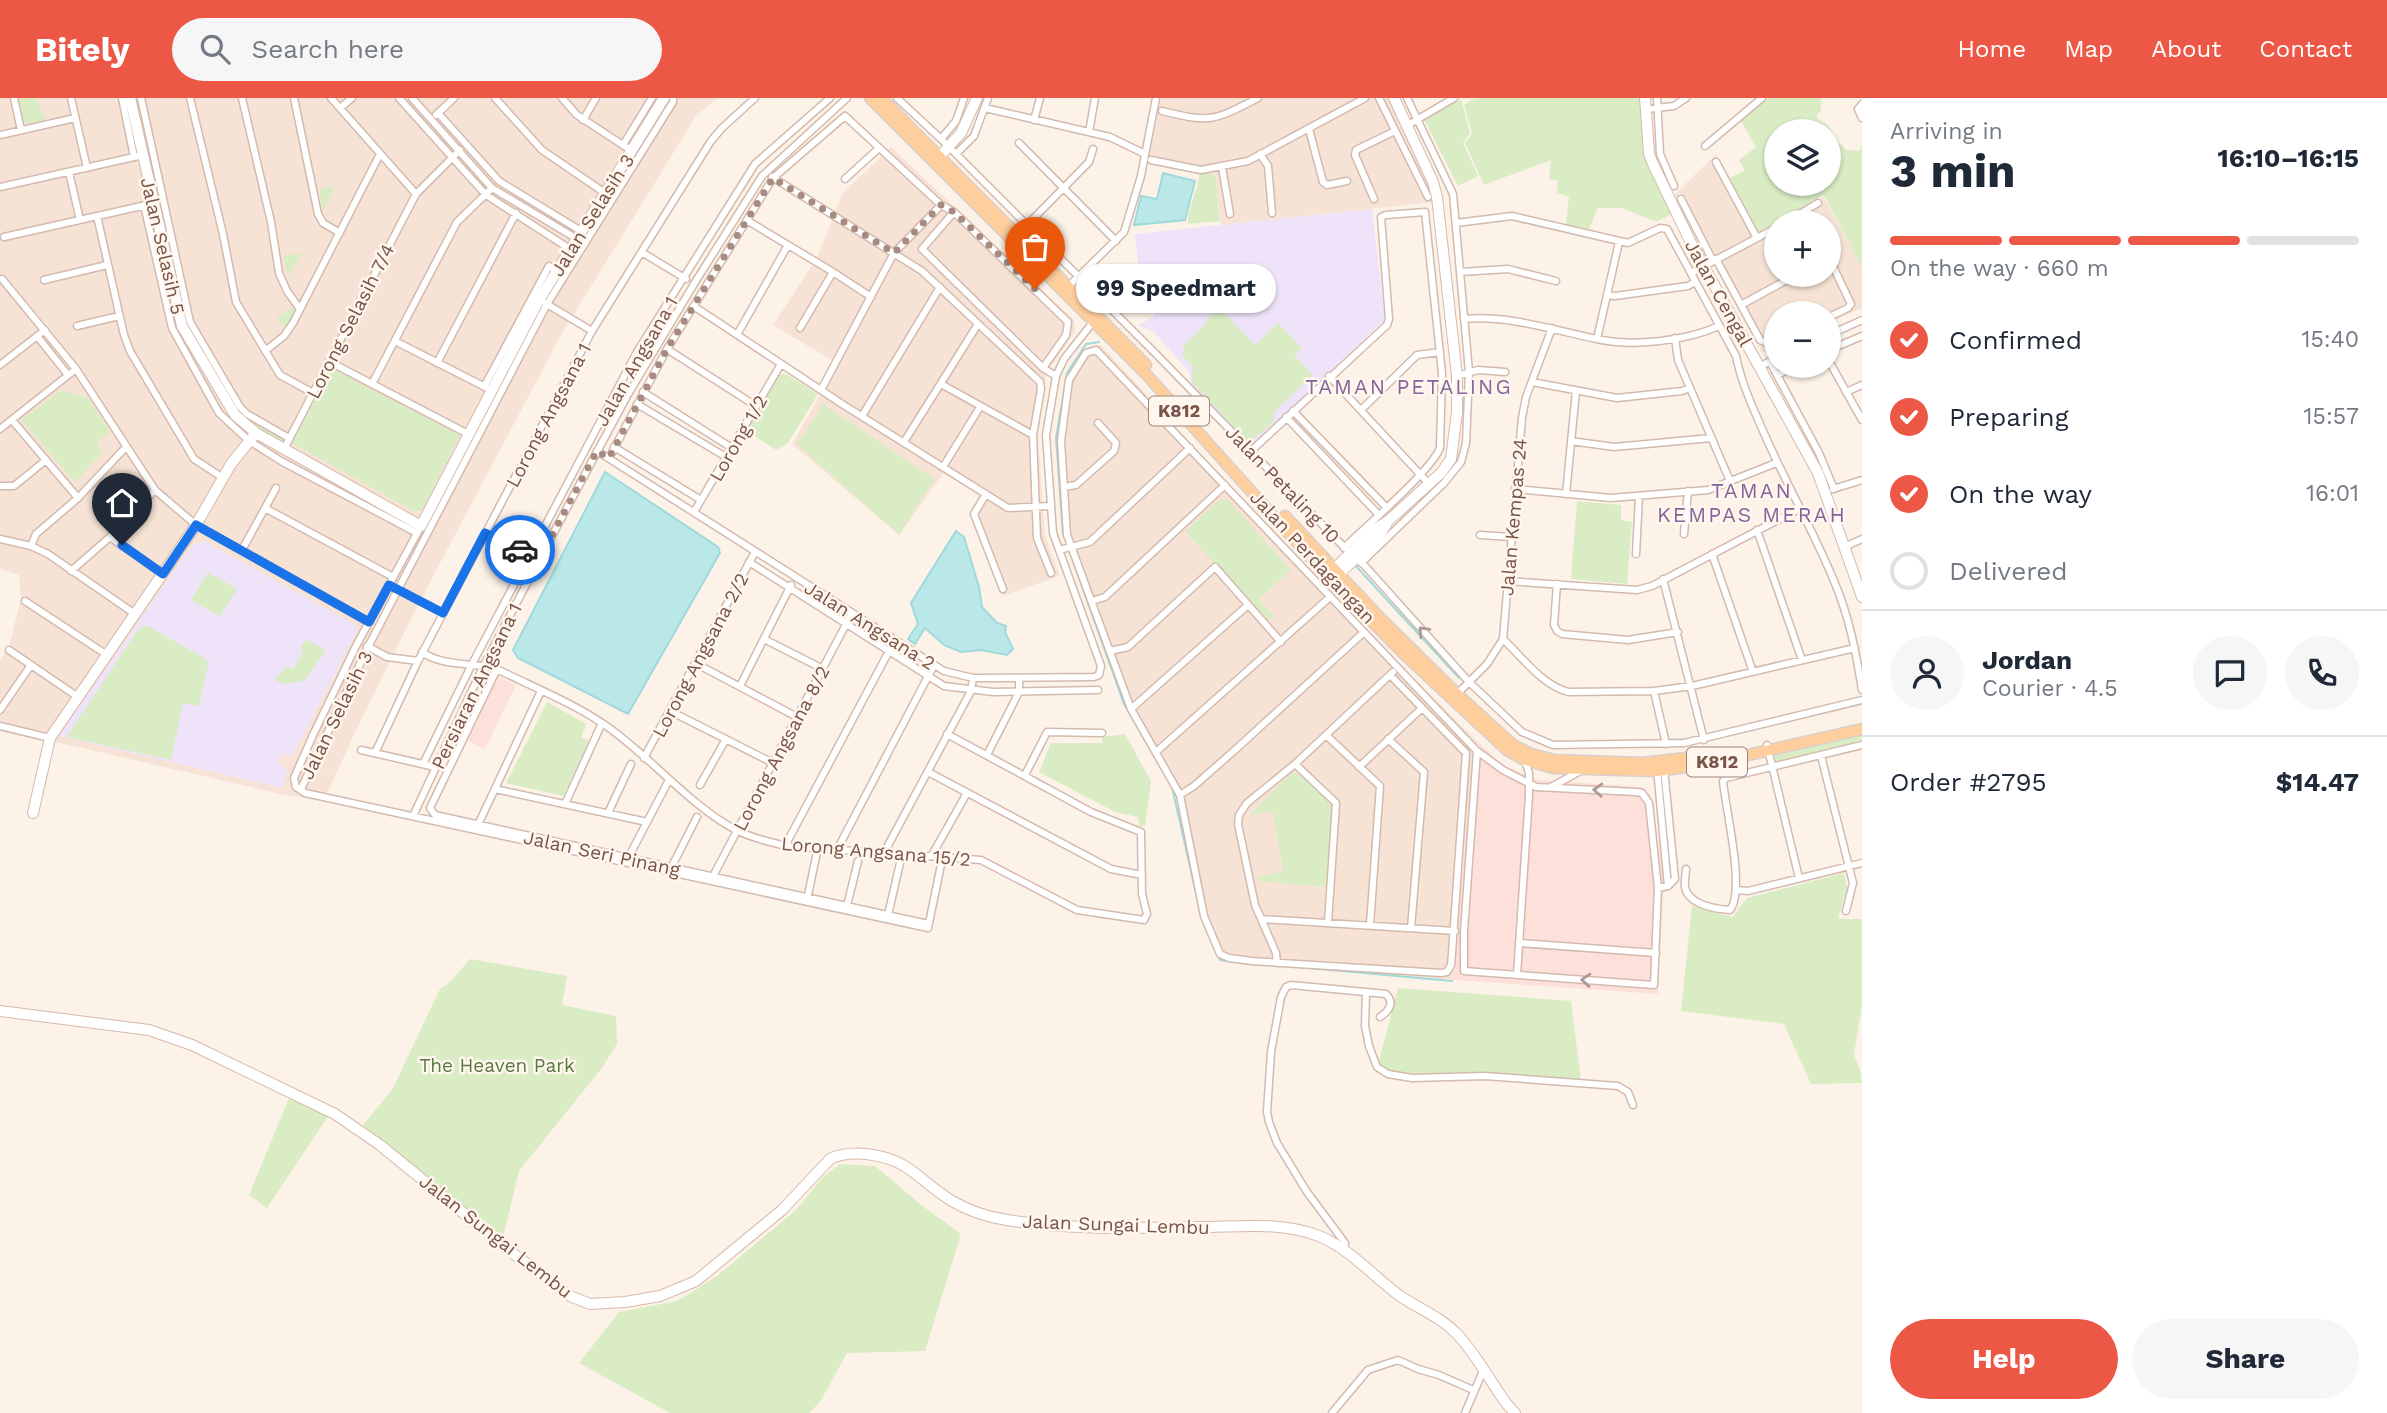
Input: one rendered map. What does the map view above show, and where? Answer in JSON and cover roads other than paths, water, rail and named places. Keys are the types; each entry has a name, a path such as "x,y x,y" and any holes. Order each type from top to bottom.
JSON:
{"main road":[{"name":"Jalan Perdagangan","path":"870,98 1154,383 1333,575 1494,740 1523,759 1553,768 1660,766 1862,729"},
{"name":"Jalan Perdagangan","path":"881,98 1130,348 1333,575 1513,746 1554,760 1660,766"},
{"name":"Jalan Perdagangan","path":"1768,748 1862,722"}],"street":[{"path":"14,98 21,130"},
{"path":"71,98 87,168"},
{"name":"Jalan Selasih 5","path":"122,98 139,156"},
{"name":"Jalan Selasih 5","path":"130,98 149,204 182,326 235,415 252,437 284,449 419,529"},
{"path":"141,98 190,322 240,407 247,414 289,438"},
{"path":"190,98 223,234 236,302 280,375 313,394"},
{"path":"243,98 271,222 279,273 300,309"},
{"path":"294,98 318,214 323,223 340,233"},
{"path":"331,98 416,194"},
{"path":"340,108 352,98"},
{"path":"399,98 486,195 570,249"},
{"path":"412,98 492,188 520,206 579,235"},
{"path":"432,118 454,98"},
{"path":"495,98 542,150 605,193"},
{"path":"562,98 583,120 628,148 652,98"},
{"path":"583,120 596,98"},
{"name":"Jalan Selasih 3","path":"664,98 628,148 605,193 570,249 554,268 543,302 368,647 301,789 294,784 294,778 358,642 470,435 488,389 543,302 673,102 673,98"},
{"name":"Lorong Angsana 1","path":"375,754 422,652 592,331 711,142 722,128 755,98"},
{"path":"832,98 840,104"},
{"name":"Jalan Angsana 1","path":"423,764 471,666 637,352 755,164 832,98"},
{"name":"Persiaran Angsana 1","path":"413,816 483,667 539,560 627,396 694,284 765,172 847,98"},
{"name":"Jalan Petaling 10","path":"897,98 1079,276 1353,555 1469,682 1522,732 1553,745 1666,744 1703,740 1862,700"},
{"path":"941,139 956,121 964,98"},
{"path":"952,151 977,98"},
{"path":"940,156 974,135 988,98"},
{"path":"1034,120 1040,98"},
{"path":"1089,132 1095,98"},
{"path":"1069,286 1124,232 1156,98"},
{"path":"1162,111 1208,120 1258,98"},
{"path":"1151,160 1200,170 1248,161 1365,98"},
{"path":"1379,98 1432,197"},
{"path":"1333,575 1374,530 1388,521 1441,473 1451,459 1457,412 1457,376 1432,197 1433,182 1394,98"},
{"path":"1353,555 1444,483 1461,462 1466,443 1469,372 1452,194 1407,98"},
{"path":"1408,125 1454,98"},
{"path":"1657,98 1660,154 1674,186"},
{"path":"1645,103 1657,107 1674,106 1686,98"},
{"path":"1704,146 1762,98"},
{"name":"Jalan Cengal","path":"1645,103 1649,154 1653,164 1711,262 1759,367 1829,490 1844,547 1862,597"},
{"path":"1861,105 1862,118"},
{"path":"985,108 1110,137 1145,153"},
{"path":"438,113 494,176 579,235"},
{"path":"609,458 667,349 773,178 841,117 848,117 941,205 954,212 1068,322 1066,335 1043,368"},
{"path":"0,135 75,118"},
{"path":"1309,129 1323,182 1327,185 1347,181"},
{"path":"1374,199 1356,149 1395,131"},
{"path":"1019,143 1116,241"},
{"path":"845,179 878,148"},
{"path":"1027,225 1089,162 1093,149"},
{"name":"Lorong Selasih 7/4","path":"284,449 416,194 460,150"},
{"path":"265,351 284,336 300,309 380,153"},
{"path":"1261,154 1268,166 1272,213"},
{"path":"0,187 139,156"},
{"path":"1716,162 1757,238"},
{"path":"1222,167 1230,214"},
{"path":"69,172 80,220"},
{"path":"765,172 922,271 1040,382 1033,435 1037,538 1051,573"},
{"path":"372,384 457,222 492,188"},
{"path":"1432,197 1452,194"},
{"path":"1681,199 1711,262 1741,305 1759,340 1764,342"},
{"path":"1808,210 1818,203"},
{"path":"4,237 149,204"},
{"path":"821,390 894,253 941,205"},
{"path":"437,363 520,206"},
{"path":"954,212 922,249 1043,368 1056,376"},
{"path":"1251,451 1388,322 1381,217 1423,212 1426,214 1440,352 1440,448 1421,473 1378,514 1353,555"},
{"path":"97,216 119,316 130,351 194,459 223,478"},
{"path":"1456,223 1512,216 1628,243 1664,227 1735,356 1739,373 1776,463 1834,580 1855,648 1862,690"},
{"path":"748,221 871,297"},
{"path":"1690,273 1764,234"},
{"path":"1597,339 1619,242"},
{"path":"738,333 788,245"},
{"path":"643,253 694,284"},
{"path":"44,280 107,265"},
{"path":"395,341 488,389 554,268"},
{"path":"1460,272 1508,269 1556,281"},
{"path":"800,328 833,272"},
{"path":"2,279 76,369 155,490 196,525 369,622"},
{"path":"1607,295 1688,286 1695,282"},
{"path":"1841,282 1852,304 1841,311"},
{"path":"1741,305 1774,287"},
{"path":"862,416 940,288"},
{"path":"543,302 592,331"},
{"path":"695,307 1008,508 1051,506"},
{"path":"76,326 119,316"},
{"path":"1464,319 1504,319 1618,343 1702,334 1719,326"},
{"path":"1841,330 1862,320"},
{"name":"Jalan Angsana 2","path":"597,451 952,674 973,678 1094,677 1102,671 1053,533 1046,435 1056,376 1064,359 1093,322"},
{"path":"904,442 978,324"},
{"name":"Jalan Kempas 24","path":"1503,639 1522,418 1526,397 1552,328"},
{"path":"0,354 3,363 45,330"},
{"path":"37,336 68,375"},
{"path":"1841,345 1862,336"},
{"path":"1675,338 1678,360 1730,481"},
{"path":"667,349 756,406"},
{"path":"1390,675 1466,753 1454,931 1451,965 1447,972 1277,962 1229,958 1220,954 1204,916 1180,795 1131,709 1066,531 1061,441 1069,380 1086,353 1096,350 1477,751 1503,770 1532,785 1636,792 1645,796 1649,803 1658,888 1654,985 1464,971 1464,931 1477,751"},
{"path":"1361,410 1417,355 1440,352"},
{"path":"330,362 470,435"},
{"name":"Lorong 1/2","path":"694,512 781,364"},
{"path":"1759,367 1764,364"},
{"path":"0,429 76,369"},
{"path":"1457,376 1490,369 1505,372"},
{"path":"1329,376 1429,484"},
{"path":"1779,378 1819,453 1829,490 1862,480"},
{"path":"1838,378 1862,420"},
{"path":"1532,382 1617,398 1690,388"},
{"path":"941,384 1033,435"},
{"path":"1846,392 1862,385"},
{"path":"1566,494 1576,391"},
{"path":"643,392 732,448"},
{"path":"637,404 726,457"},
{"path":"943,467 980,407"},
{"path":"1293,411 1386,507"},
{"path":"1286,417 1378,514"},
{"path":"12,421 78,498"},
{"path":"1064,486 1076,485 1114,452 1116,443 1098,423"},
{"path":"33,813 50,738 196,525 223,478 252,437 281,461 419,529"},
{"path":"1571,441 1614,447 1711,438"},
{"path":"31,546 36,534 78,498 126,447"},
{"path":"614,447 701,500"},
{"path":"1059,550 1090,542 1190,448"},
{"path":"0,486 13,486 46,460"},
{"path":"1516,489 1611,498 1688,492 1708,489 1776,463"},
{"path":"1092,601 1105,597 1225,485"},
{"path":"242,550 276,488"},
{"path":"71,571 110,537 155,490"},
{"path":"1684,534 1688,492"},
{"path":"986,494 974,514 1003,589"},
{"path":"1636,554 1639,496"},
{"path":"265,508 393,577"},
{"path":"1507,581 1637,590 1799,509"},
{"path":"1757,530 1802,660"},
{"path":"485,533 539,560"},
{"path":"1480,535 1511,537"},
{"path":"110,537 163,574"},
{"path":"0,539 31,546 48,554 135,614"},
{"path":"1844,547 1862,539"},
{"name":"Lorong Angsana 2/2","path":"644,758 755,551"},
{"path":"1712,554 1754,672"},
{"path":"749,562 944,687 971,691 1019,692 1098,690"},
{"path":"1110,651 1128,647 1215,567 1281,642"},
{"path":"740,687 796,578"},
{"path":"1663,579 1692,686 1703,740"},
{"path":"1557,584 1554,625 1562,634 1628,640 1678,632"},
{"path":"389,585 443,613"},
{"path":"1156,752 1330,597"},
{"path":"24,601 107,655"},
{"path":"1131,709 1248,605"},
{"name":"Lorong Angsana 8/2","path":"711,880 852,613"},
{"path":"1180,795 1235,750 1363,633"},
{"path":"764,639 823,669"},
{"path":"1457,694 1487,664 1503,639 1556,689 1568,692 1654,691 1692,686 1855,648"},
{"path":"785,845 895,640"},
{"path":"358,642 387,657 418,661"},
{"path":"9,650 78,697"},
{"name":"Lorong Angsana 15/2","path":"422,652 428,656 471,666 497,669 603,723 669,780 737,831 785,845 981,860 1077,910 1142,920 1147,914 1142,894 1142,875"},
{"path":"695,663 797,717"},
{"path":"838,848 934,664"},
{"path":"0,710 32,665"},
{"path":"1277,962 1276,953 1255,905 1238,824 1239,815 1247,803 1295,764 1397,668"},
{"name":"Jalan Seri Pinang","path":"477,828 435,815 430,808 497,669"},
{"path":"885,851 971,691 973,678"},
{"path":"987,755 1019,692 1020,678"},
{"path":"477,828 541,691"},
{"path":"1654,691 1666,744"},
{"path":"1359,767 1422,708"},
{"path":"670,711 773,763"},
{"path":"565,804 603,723"},
{"path":"0,726 50,738"},
{"path":"1025,775 1047,732 1102,733"},
{"path":"928,772 1111,869 1142,875 1141,832 1091,812 947,734"},
{"path":"1326,735 1380,786 1370,925"},
{"path":"701,785 726,739"},
{"path":"1388,740 1424,771 1411,928"},
{"path":"1686,869 1685,888 1688,894 1703,905 1730,910 1736,890 1732,828 1723,781 1726,778 1862,745"},
{"path":"1768,748 1799,878"},
{"path":"361,750 435,767"},
{"path":"1821,756 1853,883 1846,911"},
{"path":"1517,975 1529,795 1532,785 1528,765 1523,759"},
{"path":"608,813 631,764"},
{"path":"1295,764 1336,803 1328,923"},
{"path":"1658,888 1668,886 1675,879 1660,766"},
{"path":"1660,766 1668,886"},
{"path":"1550,788 1584,769"},
{"path":"626,861 669,780"},
{"name":"Jalan Seri Pinang","path":"301,789 305,793 477,828 928,928 928,924 888,915 807,901"},
{"path":"495,789 647,822"},
{"path":"932,855 967,793"},
{"path":"671,868 696,817"},
{"path":"807,901 818,847"},
{"path":"928,924 943,855"},
{"name":"Jalan Seri Pinang","path":"626,861 671,868 711,880"},
{"path":"847,906 858,861"},
{"path":"888,915 900,863"},
{"path":"1736,890 1748,891 1862,863"},
{"path":"1261,919 1464,931"},
{"path":"1519,943 1656,953"},
{"path":"1345,1250 1345,1243 1338,1231 1307,1192 1272,1132 1267,1112 1272,1052 1281,997 1286,987 1291,985 1381,993 1391,1001 1389,1010 1380,1017"},
{"path":"1366,992 1365,1026 1369,1046 1377,1067 1388,1074 1412,1078 1485,1076 1618,1086 1628,1092 1633,1105"},
{"name":"Jalan Sungai Lembu","path":"0,1011 149,1030 192,1045 335,1114 380,1145 541,1275 570,1296 590,1304 660,1296 696,1281 782,1210 822,1164 837,1155 881,1156 901,1162 935,1191 955,1203 977,1214 1008,1220 1124,1228 1283,1227 1321,1237 1345,1250 1400,1295 1444,1322 1465,1344 1515,1413"},
{"path":"1332,1413 1368,1370 1398,1360 1473,1390"},
{"path":"1465,1413 1483,1371"}],"water":[{"path":"1163,173 1195,181 1185,220 1134,225 1141,196 1157,199"},
{"path":"605,472 718,547 720,553 628,714 518,658 513,650"},
{"path":"956,531 964,537 982,607 997,623 1006,626 1005,632 1013,649 1007,655 981,650 961,652 944,645 925,628 915,644 908,639 918,624 911,603"}],"waterway":[{"path":"1063,534 1056,438 1067,373 1086,344 1099,342"},
{"path":"1070,553 1124,704 1164,773"},
{"path":"1355,565 1459,678"},
{"path":"1172,787 1200,911"},
{"path":"1201,917 1220,960 1233,962"},
{"path":"1287,966 1452,981"}],"place":[{"name":"99 Speedmart","path":"1035,289"}],"district":[{"name":"TAMAN PETALING","path":"1409,387"},
{"name":"TAMAN KEMPAS MERAH","path":"1752,503"}],"park label":[{"name":"The Heaven Park","path":"497,1065"}]}
